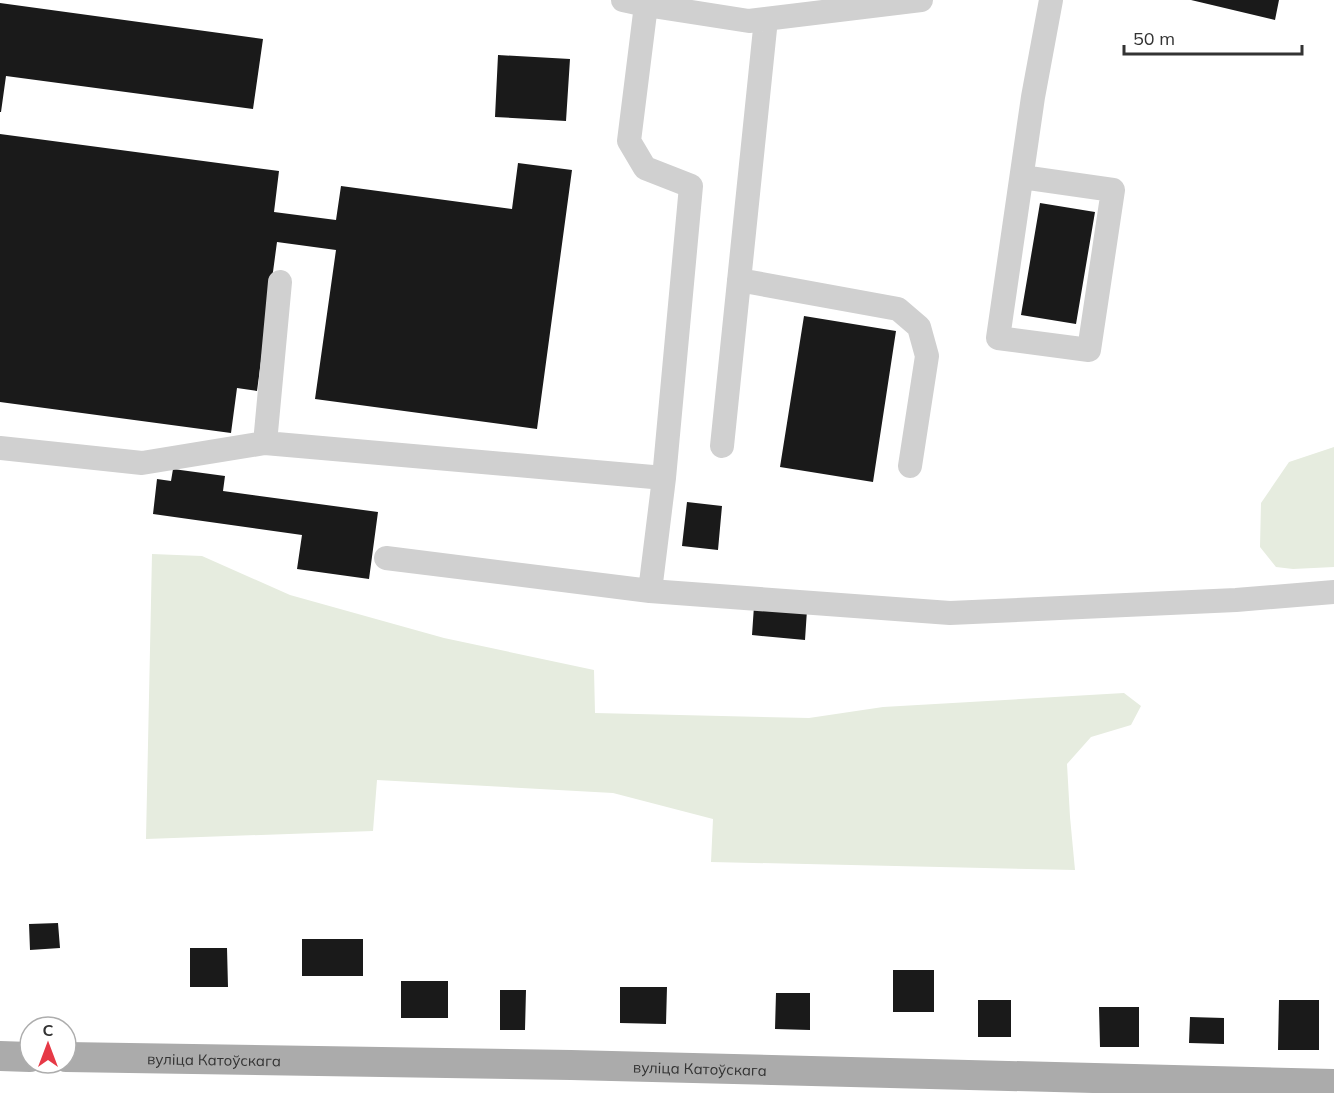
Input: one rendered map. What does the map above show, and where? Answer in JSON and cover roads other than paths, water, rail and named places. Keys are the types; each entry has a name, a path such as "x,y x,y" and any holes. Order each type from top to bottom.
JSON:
{"main road":[{"path":"0,1056 18,1057"},
{"name":"вуліца Катоўскага","path":"78,1058 571,1065 1334,1083"}],"lane":[{"path":"650,591 664,478 691,186 645,168 629,141 634,3 749,21 921,0"},
{"path":"1022,177 1113,190 1089,350 998,338 1033,97 1051,0"},
{"path":"722,446 766,19"},
{"path":"739,280 898,309 919,327 927,356 910,466"},
{"path":"265,443 280,282"},
{"path":"0,448 142,462 265,443 664,478"},
{"path":"386,558 650,591 950,613 1236,600 1334,592"}]}
